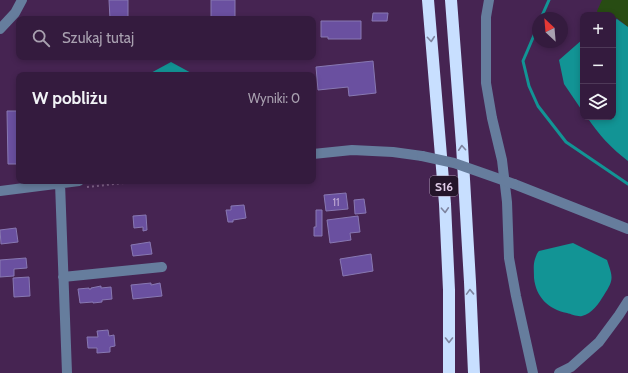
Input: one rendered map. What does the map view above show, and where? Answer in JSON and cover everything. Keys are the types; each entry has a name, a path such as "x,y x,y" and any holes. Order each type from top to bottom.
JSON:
{"highway":[{"name":"S16","path":"428,0 445,204 449,290 449,373"},
{"name":"S16","path":"450,0 462,145 474,373"}],"street":[{"path":"0,29 15,13 22,0"},
{"path":"488,0 486,17 486,83 502,160 507,202 509,258 533,373"},
{"path":"316,154 352,150 393,152 422,156 454,163 514,184 628,230"},
{"path":"0,191 52,184"},
{"path":"60,184 67,373"},
{"path":"63,277 162,267"},
{"path":"559,373 570,367 599,342 628,301"}],"shaded area":[{"path":"602,0 628,0 628,27 616,18 616,12 597,11"},
{"path":"616,20 628,27 628,161 606,141 589,120 616,120"},
{"path":"580,42 580,108 564,84 559,60"},
{"path":"171,62 189,72 153,72"},
{"path":"573,243 607,260 612,278 604,295 592,311 586,315 580,316 554,309 544,301 537,291 534,278 534,261 539,251"}],"building":[{"path":"109,0 128,0 128,16 110,16"},
{"path":"211,0 235,0 235,16 211,16"},
{"path":"373,13 388,13 387,21 372,21"},
{"path":"321,21 361,21 361,39 328,39 328,37 321,37"},
{"path":"373,61 376,93 349,96 348,87 318,90 316,67"},
{"path":"7,111 16,111 16,164 8,164"},
{"path":"346,193 348,209 326,211 324,195"},
{"path":"364,199 366,213 355,214 354,200"},
{"path":"244,205 246,218 228,222 226,210 231,210 231,206"},
{"path":"316,210 322,210 322,236 314,236 314,227 316,227"},
{"path":"146,215 147,230 143,231 143,227 134,228 133,216"},
{"path":"358,216 360,232 350,233 351,240 330,243 327,220"},
{"path":"16,228 18,242 1,244 0,230"},
{"path":"150,242 152,254 133,256 131,245"},
{"path":"371,254 373,271 343,276 340,259"},
{"path":"26,258 27,268 14,269 14,276 0,277 0,260"},
{"path":"29,277 30,296 14,297 13,278"},
{"path":"151,283 151,285 160,283 162,296 133,299 131,285"},
{"path":"101,286 101,288 111,287 112,299 102,300 102,302 80,303 78,289 91,289"},
{"path":"108,330 109,336 114,335 115,346 110,347 110,352 97,353 97,348 88,348 87,337 98,337 97,331"}],"waterway":[{"path":"544,12 549,0"},
{"path":"532,40 523,61 529,86 538,106 566,142 628,184"}]}
